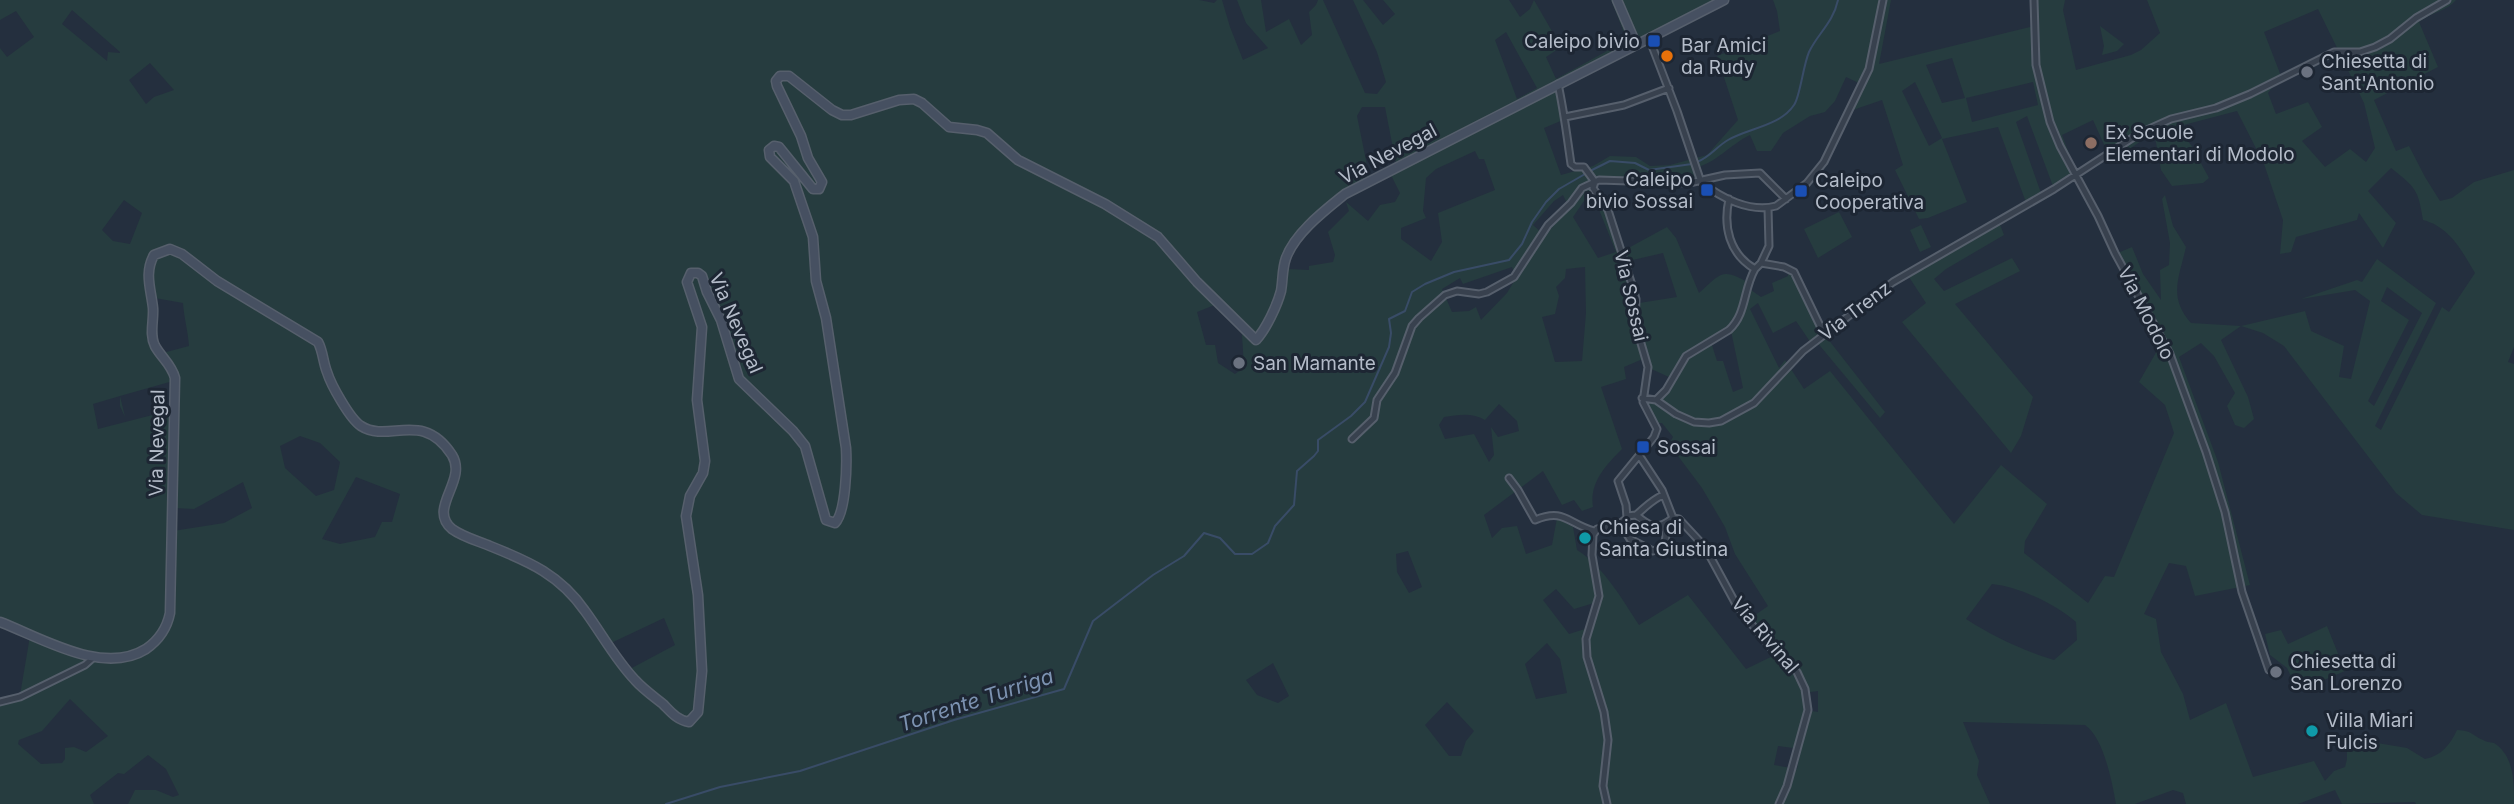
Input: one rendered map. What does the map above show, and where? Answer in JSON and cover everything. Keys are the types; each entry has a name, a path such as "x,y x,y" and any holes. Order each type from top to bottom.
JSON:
{"main road":[{"path":"1617,0 1636,44"},
{"name":"Via Nevegal","path":"0,622 94,657 119,659 144,650 161,634 170,612 175,378 170,365 153,340 153,310 148,282 152,259 162,250 170,249 178,251 217,281 318,342 329,376 354,419 362,426 378,431 418,429 447,450 454,459 456,470 443,510 443,518 447,524 461,535 536,565 566,589 587,612 632,678 677,718 689,722 698,712 702,671 698,595 686,516 690,496 703,473 705,461 697,393 702,327 687,282 691,273 698,273 703,278 725,329 739,379 805,446 825,520 830,523 837,522 841,511 847,466 846,448 826,318 816,281 813,237 794,181 770,158 769,150 774,146 779,147 812,188 819,189 822,182 808,158 801,136 777,86 776,81 780,76 789,76 842,115 851,115 898,100 914,99 949,127 987,133 1018,160 1105,204 1158,237 1197,282 1255,340 1266,325 1280,295 1289,251 1308,228 1345,194 1724,0"}],"street":[{"path":"1649,38 1701,182 1741,205 1768,208 1786,199 1815,176 1869,69 1883,0"},
{"name":"Via Modolo","path":"2034,0 2036,65 2040,86 2060,146 2170,354 2207,452 2225,512 2242,592 2269,670"},
{"name":"Via Trenz","path":"1642,398 1656,400 1689,420 1703,423 1721,421 1754,402 1783,370 1824,334 1893,282 2077,175 2140,133 2162,122 2216,108 2250,94 2334,52 2348,54 2375,47 2447,0"},
{"path":"1558,84 1565,117 1624,105 1669,88"},
{"name":"Via Sossai","path":"1565,117 1572,164 1586,168 1594,180 1594,189 1608,210 1635,296 1635,323 1648,367 1642,398"},
{"path":"1352,439 1374,418 1377,400 1395,373 1412,326 1419,318 1444,295 1457,291 1479,294 1488,292 1514,277 1548,225 1571,203 1579,191 1594,180 1701,182 1725,175 1760,173 1786,199"},
{"path":"1729,199 1727,226 1730,242 1755,269"},
{"path":"1656,400 1667,390 1686,356 1734,325 1743,308 1755,269 1769,246 1768,208"},
{"path":"1761,262 1794,272 1824,334"},
{"path":"1627,516 1618,481 1654,438 1657,429 1642,398"},
{"name":"Via Rivinal","path":"1639,455 1663,495 1673,518 1679,519 1700,541 1731,598 1771,648 1797,672 1805,689 1808,710 1787,786 1779,804"},
{"path":"1509,478 1535,520 1557,514 1594,531"},
{"path":"1606,804 1603,786 1608,740 1604,712 1587,657 1588,629 1600,596 1592,548 1594,531 1620,523 1627,516 1636,515 1648,502 1663,495"},
{"path":"1636,515 1651,525 1663,526 1673,518"},
{"path":"1620,523 1630,539 1653,551 1665,542 1663,526"},
{"path":"0,702 20,697 85,666 94,657"}],"green space":[{"path":"0,0 1199,0 1214,3 1222,0 1243,60 1268,48 1246,23 1237,0 1261,0 1266,32 1289,19 1301,45 1312,35 1309,12 1318,0 1323,0 1365,93 1377,94 1386,82 1377,52 1353,0 1363,0 1383,25 1395,14 1383,0 1509,0 1520,17 1530,9 1534,0 1561,47 1546,57 1556,79 1627,40 1611,0 1728,0 1556,88 1563,120 1544,128 1561,175 1593,166 1610,156 1636,157 1650,166 1670,165 1707,155 1738,120 1717,56 1780,31 1773,0 1891,0 1879,64 2034,26 2034,0 2065,0 2063,10 2076,70 2131,55 2160,33 2147,0 2456,0 2419,22 2438,67 2374,100 2396,151 2409,146 2440,201 2452,198 2474,182 2514,170 2514,347 2508,362 2514,364 2514,530 2422,515 2396,493 2284,346 2263,333 2241,326 2221,340 2248,397 2254,419 2244,428 2235,425 2227,406 2235,393 2214,356 2201,343 2179,357 2218,462 2250,585 2195,596 2186,566 2169,563 2144,614 2156,619 2161,652 2183,694 2190,720 2226,703 2253,777 2314,761 2325,781 2334,771 2345,767 2347,738 2407,748 2425,759 2431,758 2448,745 2457,730 2462,730 2494,743 2506,755 2513,778 2514,804 2342,804 2335,790 2298,804 2186,804 2183,793 2173,790 2135,804 2116,804 2102,750 2092,731 2085,725 1963,722 1979,761 1977,775 1990,804 128,804 135,790 156,790 173,797 179,795 166,769 148,755 124,774 118,773 90,795 94,804 0,804 0,699 20,695 30,636 0,624 0,48 7,57 34,37 16,11 0,20","holes":["2318,9 2364,103 2375,148 2366,162 2350,149 2325,167 2302,141 2322,127 2308,102 2276,114 2268,93 2281,76 2264,32","72,10 120,53 108,52 107,61 62,24","1506,32 1537,88 1517,99 1495,40","1952,58 1965,98 1942,103 1926,65","150,63 174,90 154,97 146,104 129,80","1846,77 1863,85 1850,111 1882,100 1903,165 1895,170 1919,219 1967,202 1942,139 1998,127 2027,205 2042,196 2016,122 2027,116 2054,189 2077,175 2062,135 2093,120 2110,158 2154,132 2161,170 2172,186 2203,183 2209,178 2191,145 2176,127 2237,111 2264,164 2283,220 2280,254 2291,252 2296,237 2357,220 2359,213 2383,248 2396,223 2368,191 2391,168 2414,190 2423,220 2448,234 2475,273 2449,312 2442,307 2381,430 2375,426 2436,303 2377,259 2362,282 2357,280 2301,299 2355,290 2370,301 2351,379 2339,377 2344,346 2311,331 2305,311 2241,326 2191,323 2177,296 2178,278 2186,247 2173,226 2165,195 2162,199 2170,243 2169,265 2160,270 2161,300 2143,274 2132,247 2113,255 2161,344 2139,382 2165,405 2174,433 2114,577 2105,576 2088,603 2024,553 2025,541 2047,504 2001,465 1954,524 1830,371 1804,389 1785,360 1779,368 1750,309 1758,303 1773,333 1796,321 1811,343 1816,341 1880,418 1885,412 1824,334 1797,271 1772,283 1774,291 1761,297 1748,288 1749,283 1727,274 1717,277 1699,293 1676,238 1667,227 1621,252 1601,200 1592,189 1601,179 1698,181 1694,168 1709,162 1750,135 1757,151 1771,151 1783,133 1810,116 1825,112 1835,101","1915,82 1942,138 1929,146 1902,91","2033,82 2038,105 1972,122 1966,98","1362,107 1385,107 1397,169 1390,173 1400,193 1395,202 1380,205 1368,221 1346,202 1349,211 1328,232 1335,255 1333,262 1309,266 1309,270 1287,269 1290,247 1338,193 1369,175 1357,116","1475,151 1479,159 1484,159 1495,190 1438,213 1442,242 1431,261 1401,239 1401,228 1426,218 1423,211 1426,178 1436,169","1563,195 1569,207 1545,236 1533,225 1554,201","1586,198 1596,202 1616,252 1598,258 1573,217","124,200 142,213 130,244 113,241 102,230","1663,253 1677,297 1633,304 1624,262","1512,267 1516,278 1507,293 1481,320 1476,307 1469,311 1452,312 1442,289 1460,278 1463,284","1585,267 1586,313 1582,361 1555,362 1542,317 1555,314 1559,296 1556,287 1565,278 1566,269","2387,287 2422,313 2374,406 2368,401 2409,320 2381,301","149,297 183,303 189,346 159,354","1217,304 1244,331 1244,367 1235,374 1218,363 1215,345 1206,345 1197,312","1731,331 1743,388 1733,392 1723,361 1717,361 1711,342","1645,358 1647,367 1671,378 1653,401 1644,397 1657,423 1662,423 1673,437 1669,444 1702,488 1725,527 1735,554 1768,606 1748,620 1777,654 1746,669 1688,595 1639,625 1604,574 1577,550 1573,527 1557,518 1552,545 1526,554 1517,526 1502,528 1492,538 1484,515 1543,471 1562,505 1574,500 1582,511 1593,507 1596,482 1622,449 1601,387 1626,379 1624,367","173,381 172,410 98,429 93,404","1499,404 1517,421 1519,431 1498,437 1491,427 1494,455 1489,462 1474,434 1445,439 1439,425 1444,417 1470,415 1485,420","300,436 320,443 340,462 334,490 316,496 285,468 280,446","356,477 400,494 392,522 382,522 375,537 340,544 322,539","243,482 252,508 224,523 173,531 174,508 194,509","1408,551 1422,587 1409,593 1397,572 1396,554","1992,584 2037,597 2076,622 2077,640 2054,660 1998,637 1966,619","1556,589 1574,609 1594,603 1588,628 1569,634 1543,600","664,618 675,645 630,669 611,643","1547,643 1560,659 1567,693 1536,699 1525,664","1273,663 1289,696 1278,703 1257,695 1246,680","1818,691 1818,712 1805,710 1803,693","70,699 108,736 86,752 74,747 65,748 65,759 62,763 41,764 18,744 19,740 42,731","1447,702 1474,731 1466,741 1461,756 1449,756 1425,725","1778,746 1801,749 1797,769 1774,765"]},
{"path":"2100,26 2124,44 2117,51 2102,55 2104,46"},
{"path":"1839,212 1852,237 1818,258 1804,229"},
{"path":"1999,222 2004,235 1934,279 1944,291 2012,258 2020,271 1955,304 2033,397 2021,436 2011,453 1902,322 1926,303 1907,274"},
{"path":"1921,225 1931,247 1920,252 1910,230"},
{"path":"2327,626 2345,671 2298,691 2287,668 2270,655 2265,634 2281,630 2288,644"}],"waterway":[{"name":"Torrente Turriga","path":"1697,162 1728,140 1773,122 1788,112 1796,101 1809,52 1833,15 1838,0"},
{"name":"Torrente Turriga","path":"1590,171 1610,161 1635,163 1649,170 1692,164"},
{"name":"Torrente Turriga","path":"666,804 720,787 800,771 954,720 1064,689 1093,621 1153,575 1184,556 1204,533 1220,538 1235,554 1252,554 1268,543 1275,526 1294,505 1297,471 1318,451 1318,440 1365,402 1389,347 1389,319 1405,311 1412,292 1454,272 1509,260 1522,244 1532,222 1546,202 1559,189 1585,174"}],"place":[{"name":"Caleipo bivio","path":"1654,41"},
{"name":"Bar Amici da Rudy","path":"1667,56"},
{"name":"Chiesetta di Sant'Antonio","path":"2307,72"},
{"name":"Ex Scuole Elementari di Modolo","path":"2091,143"},
{"name":"Caleipo bivio Sossai","path":"1707,190"},
{"name":"Caleipo Cooperativa","path":"1801,191"},
{"name":"San Mamante","path":"1239,363"},
{"name":"Sossai","path":"1643,447"},
{"name":"Chiesa di Santa Giustina","path":"1585,538"},
{"name":"Chiesetta di San Lorenzo","path":"2276,672"},
{"name":"Villa Miari Fulcis","path":"2312,731"}]}
